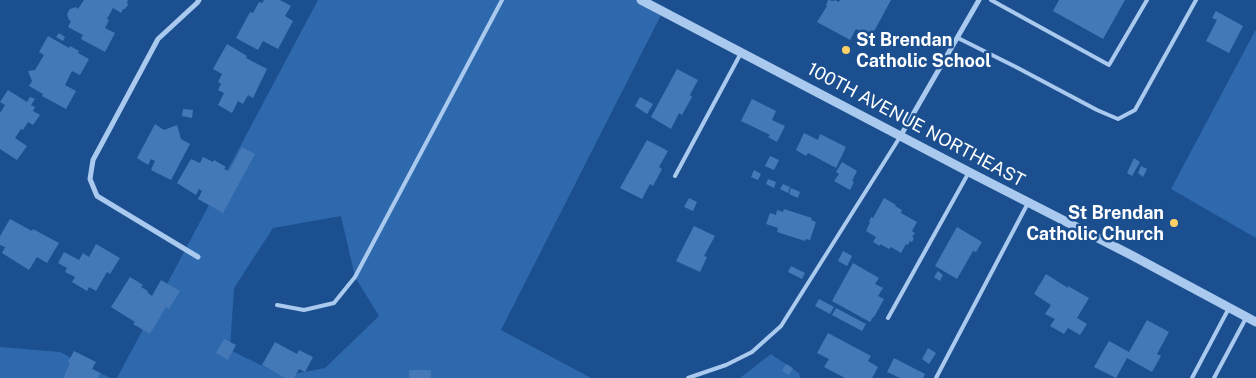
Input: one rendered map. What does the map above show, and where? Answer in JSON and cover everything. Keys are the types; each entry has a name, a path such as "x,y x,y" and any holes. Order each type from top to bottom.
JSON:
{"street":[{"path":"198,0 158,39 92,160 90,179 97,196 198,257"},
{"name":"100TH AVENUE NORTHEAST","path":"641,0 1134,256 1256,322"},
{"path":"901,135 979,0"}],"lane":[{"path":"277,305 304,310 334,304 355,277 502,0"},
{"path":"991,0 1110,66 1146,0"},
{"path":"958,38 1118,119 1135,110 1196,0"},
{"path":"675,176 741,53"},
{"path":"688,378 752,352 780,326 901,135"},
{"path":"888,318 969,172"},
{"path":"936,378 1029,202"},
{"path":"1192,378 1230,308"},
{"path":"1214,378 1247,317"}],"shaded area":[{"path":"318,0 641,0 663,11 501,330 591,378 117,378","holes":["341,216 355,277 379,316 325,368 283,376 230,350 234,288 273,228"]},
{"path":"1256,31 1256,238 1171,189"},
{"path":"0,347 60,352 110,378 0,378"},
{"path":"771,354 799,373 800,378 740,378"}],"building":[{"path":"84,0 128,0 128,5 121,13 113,8 107,19 109,20 105,28 115,33 105,52 81,39 83,35 68,27 71,21 67,14 70,9 76,7 78,9"},
{"path":"264,0 280,0 291,6 285,16 293,21 278,49 263,41 258,50 236,38 250,12 253,13 259,2 262,3"},
{"path":"828,0 839,2 840,0 891,0 871,37 856,29 850,40 817,22 827,6"},
{"path":"1059,0 1125,0 1103,39 1053,11"},
{"path":"1216,11 1243,26 1229,53 1206,41 1217,20 1212,18"},
{"path":"59,33 65,37 63,41 56,37"},
{"path":"48,36 69,48 70,46 79,51 78,53 89,59 80,75 72,71 65,85 76,91 66,109 42,96 43,94 29,86 32,81 28,71 35,70 44,55 39,52"},
{"path":"227,44 247,56 246,58 267,69 253,98 248,95 243,104 238,101 232,113 218,105 224,93 218,90 221,84 218,82 222,74 213,69"},
{"path":"677,69 698,80 690,95 692,97 682,115 679,113 671,129 651,117"},
{"path":"8,90 27,102 30,97 35,99 31,105 35,107 33,111 40,115 33,125 28,122 15,138 27,146 17,160 0,149 0,113 5,105 0,102"},
{"path":"640,97 653,104 647,114 635,106"},
{"path":"752,99 776,111 772,120 785,126 777,142 768,137 770,135 741,121"},
{"path":"183,109 193,110 192,118 182,116"},
{"path":"155,124 164,130 177,125 181,139 190,144 171,180 151,170 155,161 151,159 148,165 137,158"},
{"path":"804,133 818,140 820,134 846,147 836,168 808,153 806,156 796,150"},
{"path":"647,140 668,151 659,167 662,169 653,186 650,184 642,199 620,188"},
{"path":"242,147 255,154 223,213 198,199 202,191 199,189 196,195 177,183 191,159 200,163 203,157 213,162 214,160 229,171"},
{"path":"770,156 779,160 774,170 765,166"},
{"path":"1134,158 1140,162 1132,176 1127,173"},
{"path":"842,162 857,171 850,190 834,181 839,174 836,172"},
{"path":"1141,166 1147,169 1143,177 1138,173"},
{"path":"754,170 761,174 758,180 751,177"},
{"path":"768,179 776,182 774,188 766,184"},
{"path":"783,184 790,187 788,193 780,189"},
{"path":"791,188 800,192 798,198 789,194"},
{"path":"689,198 697,202 693,211 684,207"},
{"path":"884,198 902,210 901,213 917,222 912,231 915,233 912,237 914,238 912,242 910,241 908,245 906,244 901,253 891,247 889,249 873,242 876,237 866,231 871,217 873,218"},
{"path":"784,209 812,218 811,220 816,222 810,240 806,239 805,241 777,232 778,228 766,224 770,213 776,215 777,210 783,212"},
{"path":"10,219 59,243 47,263 37,257 29,270 2,253 5,247 0,245 0,236"},
{"path":"694,226 715,236 704,256 707,257 700,272 676,261"},
{"path":"957,227 982,242 976,252 973,251 957,279 935,266"},
{"path":"96,244 120,258 110,274 107,272 96,291 89,287 87,291 72,282 75,277 65,272 67,268 58,263 64,252 79,260 83,253 89,257"},
{"path":"843,251 852,256 847,266 838,261"},
{"path":"853,263 879,278 875,284 883,288 878,296 884,299 870,322 832,301"},
{"path":"791,266 805,273 802,279 788,272"},
{"path":"938,271 943,275 940,281 934,277"},
{"path":"1046,274 1068,288 1068,286 1089,298 1077,318 1087,324 1080,335 1068,328 1064,334 1050,326 1055,319 1045,314 1051,305 1034,294"},
{"path":"130,277 143,285 141,287 152,296 161,280 180,291 169,309 166,307 150,334 111,307"},
{"path":"819,299 834,307 830,314 815,306"},
{"path":"836,308 866,324 862,331 832,315"},
{"path":"1147,320 1169,332 1157,354 1161,356 1152,372 1127,358 1116,378 1094,367 1109,341 1129,352"},
{"path":"828,333 871,356 868,361 878,367 872,378 845,378 824,367 829,359 817,353"},
{"path":"224,339 236,345 228,360 216,353"},
{"path":"275,342 297,354 299,350 313,357 305,372 299,369 294,378 285,378 262,365"},
{"path":"928,348 936,353 929,364 922,359"},
{"path":"74,351 96,362 92,369 100,373 98,378 63,378"},
{"path":"894,358 925,374 923,378 900,378 887,372"},
{"path":"786,364 793,368 789,375 782,371"},
{"path":"409,370 431,370 431,378 409,378"}],"place":[{"name":"St Brendan Catholic School","path":"846,50"},
{"name":"St Brendan Catholic Church","path":"1174,223"}]}
